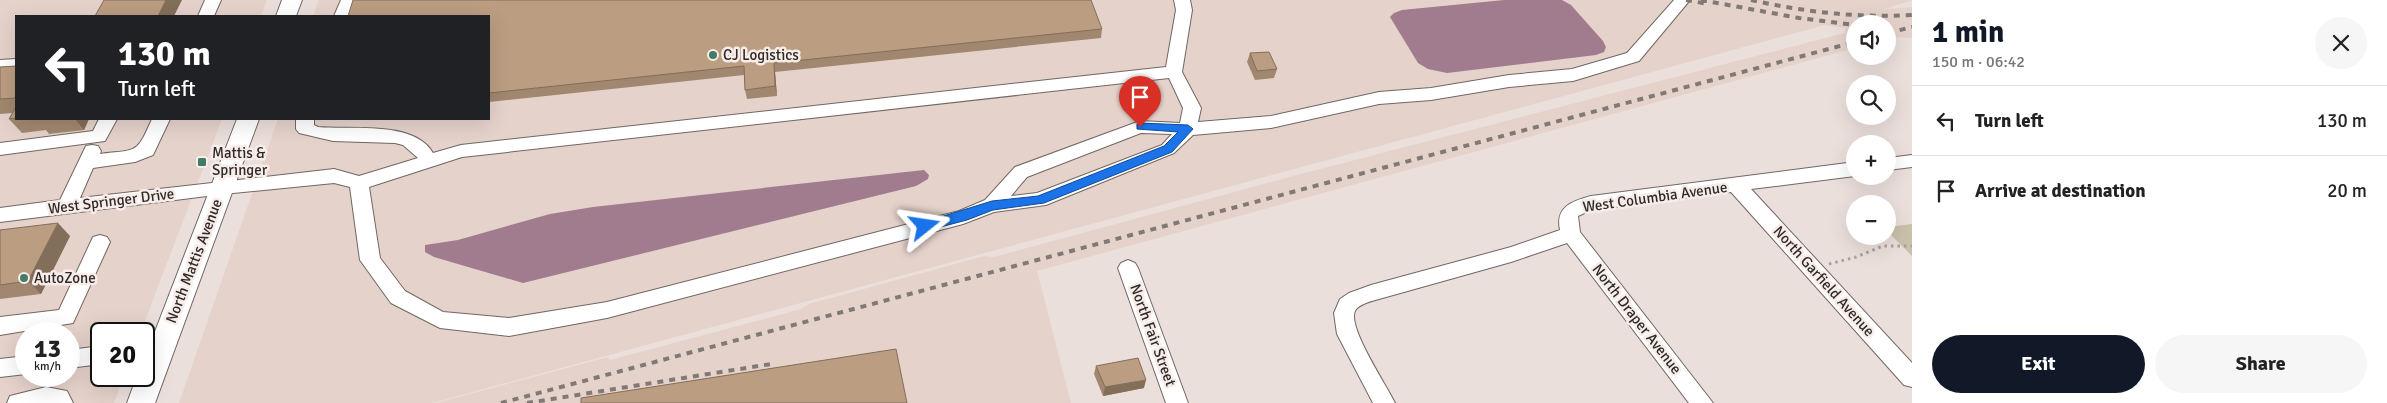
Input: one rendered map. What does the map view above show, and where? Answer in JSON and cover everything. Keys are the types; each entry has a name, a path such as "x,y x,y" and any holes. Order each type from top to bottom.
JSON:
{"main road":[{"path":"286,15 292,0"},
{"name":"North Mattis Avenue","path":"155,343 223,187 248,120"},
{"name":"North Mattis Avenue","path":"141,403 144,387"}],"street":[{"path":"206,15 213,0"},
{"path":"342,15 348,0"},
{"path":"1174,72 461,151 359,183 370,260 398,297 440,320 509,327 607,310 963,217 992,206 1040,200 1168,149 1188,129 1192,108 1174,72 1184,10 1182,0"},
{"path":"992,206 1021,172 1140,127 1188,129 1271,122 1379,98 1432,94 1509,81 1573,75 1633,57 1682,0"},
{"path":"0,65 15,64"},
{"path":"66,207 108,120"},
{"path":"87,162 135,156 148,150 161,120"},
{"path":"306,120 305,129 317,134 371,135 403,139 420,148 429,161"},
{"path":"0,149 100,137"},
{"path":"1896,163 1912,161"},
{"name":"West Columbia Avenue","path":"1384,403 1347,334 1344,310 1351,301 1544,244 1571,234 1567,219 1570,212 1591,203 1846,170"},
{"name":"West Springer Drive","path":"5,221 66,207 223,187 334,176 359,183"},
{"name":"North Garfield Avenue","path":"1736,185 1912,378"},
{"name":"North Draper Avenue","path":"1571,234 1702,403"},
{"name":"North Fair Street","path":"1128,268 1177,403"},
{"path":"0,368 15,366"},
{"path":"18,403 54,399"}],"lane":[{"path":"64,322 100,242"},
{"path":"0,326 15,326"}],"path":[{"path":"1812,268 1856,257 1883,246 1912,246"}],"shaded area":[{"path":"0,0 267,0 261,15 15,15 15,120 222,120 145,322 90,322 90,387 120,387 114,403 0,403"},
{"path":"319,0 1912,0 1885,9 1912,7 1912,38 1896,37 1896,15 1846,15 1846,50 1037,271 1071,403 436,403 608,357 610,360 801,309 809,304 984,256 994,257 1297,175 1845,33 1845,28 1825,25 432,403 179,403 278,120 490,120 490,15 313,15"},
{"path":"1504,0 1562,0 1571,5 1603,41 1606,47 1604,52 1596,55 1447,73 1428,69 1418,63 1390,17 1402,10"},
{"path":"924,170 929,175 928,179 916,186 523,283 434,257 425,252 425,245 458,240 550,214 593,207"},
{"path":"1912,224 1912,256 1896,240 1896,226"}],"building":[{"path":"104,0 166,0 158,15 96,15"},
{"name":"CJ Logistics","path":"353,0 1091,0 1102,29 774,63 775,86 745,90 744,66 490,93 490,15 348,15"},
{"path":"1269,52 1277,69 1257,71 1250,53"},
{"path":"15,66 15,98 0,99 0,67"},
{"path":"15,109 15,118 9,119"},
{"path":"58,223 28,281 0,285 0,230"},
{"path":"896,349 907,403 581,403 581,398"},
{"path":"1138,358 1146,380 1105,387 1096,366"}],"railway":[{"path":"1686,0 1708,4"},
{"path":"1701,0 1799,18 1846,24"},
{"path":"1751,0 1831,13 1871,16 1912,15"},
{"path":"1896,31 1912,27"},
{"path":"501,403 1846,44"},
{"path":"527,403 771,364"}],"place":[{"name":"CJ Logistics","path":"713,55"},
{"name":"Mattis & Springer","path":"202,162"},
{"name":"AutoZone","path":"24,278"}],"route":[{"path":"925,226 963,217 992,206 1040,200 1168,149 1188,129 1140,127"}]}
